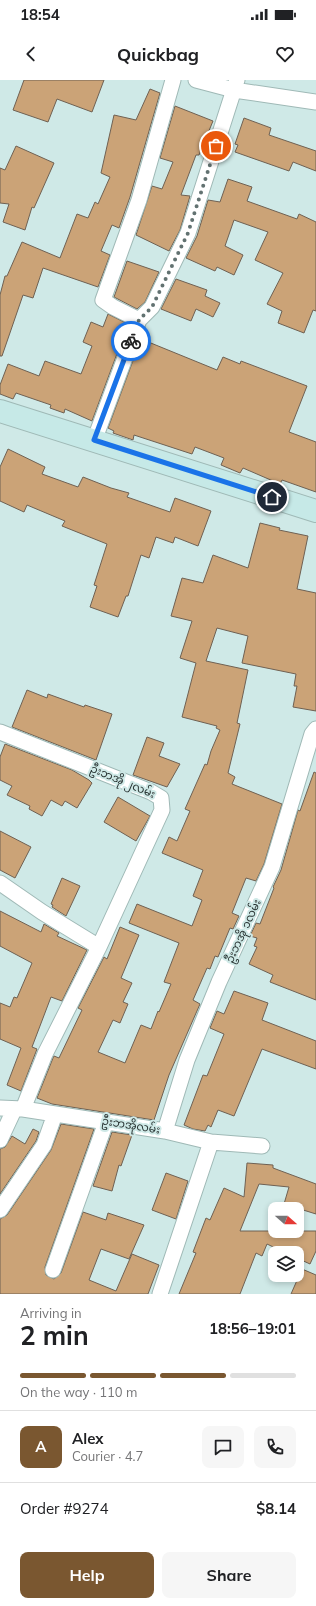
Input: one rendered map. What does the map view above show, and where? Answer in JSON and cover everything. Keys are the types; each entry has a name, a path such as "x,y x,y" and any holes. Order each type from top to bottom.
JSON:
{"main road":[{"path":"0,411 316,511"}],"street":[{"path":"139,320 113,307 103,300 139,200 173,80"},
{"path":"196,80 235,85 316,102"},
{"path":"94,440 139,320 152,307 188,233 235,85"},
{"name":"ဦးဘအို ၁လမ်း","path":"165,1131 187,1060 219,982 272,867 312,734 316,729"},
{"name":"ဦးဘအို ၂လမ်း","path":"0,732 151,792 161,798 162,810 99,947 45,1054 13,1109 0,1140"},
{"path":"0,883 42,912 99,947"},
{"name":"ဦးဘအိုလမ်း","path":"13,1109 165,1131 211,1142 262,1146"},
{"path":"0,1210 44,1145 55,1114"},
{"path":"53,1270 106,1122"},
{"path":"160,1294 211,1142"}],"building":[{"path":"24,80 104,80 92,112 57,99 48,122 13,110"},
{"path":"150,89 160,93 130,197 119,228 112,225 101,251 110,255 98,287 43,268 33,298 23,295 2,356 0,356 0,295 5,276 7,276 22,242 60,258 77,214 88,218 95,202 98,204 110,177 101,173 114,115 136,120"},
{"path":"175,106 213,121 199,155 196,155 181,195 190,196 180,230 169,251 136,235 152,186 162,189 173,162 160,158"},
{"path":"244,118 271,128 269,135 316,151 316,171 293,162 289,171 235,152 238,145 235,144"},
{"path":"16,146 54,163 34,208 32,207 25,230 3,222 9,204 0,203 0,168 5,170"},
{"path":"228,179 252,187 247,201 297,219 299,214 316,222 316,311 313,310 304,333 278,323 282,311 267,304 283,273 255,260 268,232 234,220 225,246 243,255 234,275 217,267 215,271 186,258 197,236 208,200 220,202"},
{"path":"127,261 159,272 145,302 137,309 114,297"},
{"path":"176,279 207,290 205,296 220,303 213,317 196,309 191,321 161,309"},
{"path":"108,314 128,324 92,421 65,409 64,413 50,408 51,405 16,393 13,399 0,394 0,385 8,364 39,376 45,361 81,374 92,346 83,342 91,322 103,327"},
{"path":"141,339 217,370 223,357 240,364 241,361 307,386 289,432 316,442 316,492 282,480 280,484 243,468 240,473 221,465 224,458 195,447 192,454 134,435 133,440 113,433 114,431 108,428"},
{"path":"8,449 45,467 42,474 78,487 83,477 129,493 127,497 170,512 175,498 211,511 198,546 175,537 173,543 156,537 149,558 141,555 128,596 126,596 118,617 90,607 97,586 94,585 107,544 62,526 65,521 27,505 24,512 0,501 0,467"},
{"path":"260,523 280,528 279,530 308,536 297,589 316,593 316,711 293,707 297,686 294,686 296,674 242,663 248,636 217,628 206,661 248,670 237,723 240,724 228,773 235,777 232,784 282,804 264,864 256,881 246,878 232,913 239,916 233,929 230,928 218,957 215,956 210,969 207,968 193,1000 200,1004 169,1075 154,1120 52,1104 37,1098 53,1058 54,1056 59,1058 82,1010 78,1008 104,957 107,959 120,927 139,935 121,978 132,983 123,1002 128,1004 120,1023 113,1020 98,1052 125,1063 141,1025 151,1029 158,1011 159,1012 171,984 164,982 179,943 129,923 137,904 192,926 202,900 193,896 203,870 162,853 169,837 177,841 190,811 185,809 205,764 207,765 220,730 216,728 217,726 182,717 196,663 180,658 192,621 171,616 182,578 203,583 213,555 248,568"},
{"path":"27,690 47,698 48,694 84,707 85,705 112,714 96,760 12,727"},
{"path":"147,737 164,743 159,756 180,764 167,787 133,775"},
{"path":"5,744 72,770 89,780 92,783 77,808 65,801 62,806 51,800 42,816 29,809 30,806 7,795 12,786 0,780 0,757"},
{"path":"314,772 316,773 316,1000 270,982 273,975 249,964 257,947 254,946 257,938 250,936 256,923 260,924 274,888 273,887 281,870 298,810 300,811"},
{"path":"118,797 150,816 136,841 104,822"},
{"path":"0,831 31,847 15,878 0,870"},
{"path":"62,878 80,886 66,916 52,907 53,905 51,904"},
{"path":"0,911 41,932 44,924 59,933 57,936 87,950 62,1001 51,997 32,1047 37,1049 21,1091 7,1085 21,1048 0,1039 0,1003 10,1007 14,997 17,998 32,963 0,946"},
{"path":"234,991 268,1003 262,1020 316,1041 316,1069 262,1049 234,1116 218,1110 211,1127 208,1125 205,1131 193,1129 184,1125 203,1075 207,1076 224,1034 210,1028 217,1011 224,1014"},
{"path":"61,1124 94,1129 45,1267 46,1275 54,1279 61,1273 83,1212 106,1220 108,1213 144,1225 129,1259 101,1249 89,1280 116,1291 132,1254 159,1265 148,1294 0,1294 0,1219 7,1215 51,1150"},
{"path":"33,1129 39,1132 36,1141 0,1194 0,1149 5,1147 12,1136 25,1144"},
{"path":"112,1132 132,1135 121,1166 119,1165 112,1191 93,1186"},
{"path":"247,1163 273,1165 273,1168 316,1184 316,1214 304,1210 304,1202 285,1202 289,1187 259,1184 240,1231 268,1231 268,1238 304,1238 304,1231 316,1231 316,1251 310,1264 304,1261 304,1246 271,1246 267,1244 262,1256 256,1253 240,1294 179,1294 196,1253 193,1252 206,1218 210,1220 224,1188 244,1197"},
{"path":"166,1173 188,1181 176,1219 152,1210"},
{"path":"304,1270 316,1275 316,1294 291,1294 296,1282 304,1282"}],"way so far":[{"path":"131,341 139,320 152,307 188,233 216,146"}],"route":[{"path":"131,341 94,440 272,497"}]}
